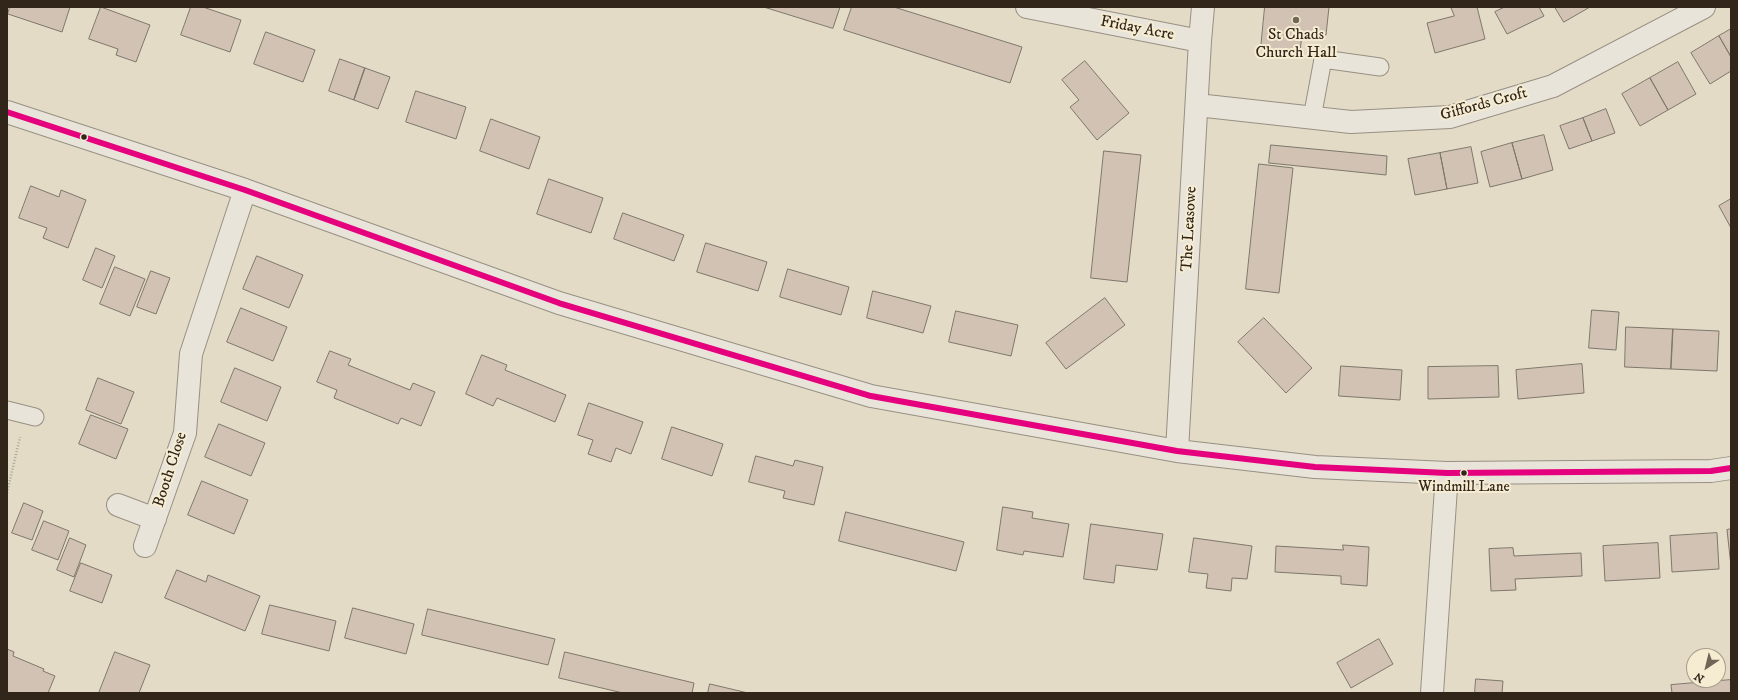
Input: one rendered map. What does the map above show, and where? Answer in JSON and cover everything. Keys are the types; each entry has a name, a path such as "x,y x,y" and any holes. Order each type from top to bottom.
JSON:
{"street":[{"name":"Friday Acre","path":"1027,7 1200,41"},
{"name":"The Leasowe","path":"1177,451 1200,41 1204,7"},
{"name":"Giffords Croft","path":"1197,105 1351,122 1450,117 1553,86 1704,7"},
{"path":"7,112 245,190 560,303 871,396 1177,451 1315,467 1446,473 1711,471 1731,468"},
{"name":"Booth Close","path":"145,546 185,432 191,354 245,190"},
{"path":"1432,693 1446,473"},
{"name":"Booth Close","path":"118,505 155,519"}],"lane":[{"path":"1312,118 1323,59 1380,67"},
{"path":"7,410 30,416"}],"path":[{"path":"7,493 30,416"}],"building":[{"path":"10,7 70,7 62,32 8,14"},
{"path":"101,7 150,25 136,62 116,55 118,49 89,39"},
{"path":"191,7 203,7 241,20 230,52 181,35"},
{"path":"764,7 840,7 833,28"},
{"path":"852,7 894,7 1022,47 1010,83 844,30"},
{"name":"St Chads Church Hall","path":"1265,7 1329,7 1326,35 1302,33 1300,53 1261,48"},
{"path":"1451,7 1477,7 1485,39 1435,53 1427,23 1454,16"},
{"path":"1505,7 1539,7 1544,16 1507,34 1495,12"},
{"path":"1555,7 1590,7 1564,22"},
{"path":"1731,29 1731,57 1719,36"},
{"path":"266,32 315,50 303,82 254,64"},
{"path":"1719,36 1731,57 1731,71 1710,84 1691,53"},
{"path":"340,59 365,68 354,100 329,91"},
{"path":"1085,61 1129,113 1097,140 1070,107 1079,100 1062,80"},
{"path":"1678,62 1696,94 1668,110 1650,78"},
{"path":"365,68 390,77 378,109 354,100"},
{"path":"1650,78 1668,110 1640,126 1622,94"},
{"path":"416,91 466,107 456,139 406,122"},
{"path":"1606,109 1615,133 1592,141 1583,118"},
{"path":"1583,118 1592,141 1569,149 1560,126"},
{"path":"491,119 540,137 529,169 480,151"},
{"path":"1544,135 1553,170 1522,179 1512,143"},
{"path":"1512,143 1522,179 1490,187 1481,152"},
{"path":"1271,145 1387,156 1386,175 1269,163"},
{"path":"1471,147 1478,183 1447,189 1440,153"},
{"path":"1104,151 1141,155 1127,282 1091,278"},
{"path":"1440,153 1447,189 1415,195 1408,159"},
{"path":"1259,164 1293,168 1279,293 1246,289"},
{"path":"549,179 603,198 591,233 537,214"},
{"path":"31,186 59,197 61,190 86,200 68,248 43,238 47,228 19,218"},
{"path":"1731,199 1731,228 1719,206"},
{"path":"623,213 684,235 674,261 614,239"},
{"path":"706,243 767,262 758,291 697,272"},
{"path":"96,248 115,256 102,288 83,280"},
{"path":"257,256 303,275 289,308 243,289"},
{"path":"115,267 145,279 130,316 100,304"},
{"path":"788,269 849,287 841,315 780,297"},
{"path":"151,271 170,278 156,314 137,307"},
{"path":"873,291 931,306 923,333 867,318"},
{"path":"1105,298 1125,325 1066,369 1046,343"},
{"path":"241,308 287,327 273,361 227,342"},
{"path":"1592,310 1619,312 1616,350 1589,348"},
{"path":"956,311 1018,325 1011,356 949,342"},
{"path":"1264,318 1312,368 1286,393 1238,342"},
{"path":"1626,327 1673,329 1671,369 1625,367"},
{"path":"1673,329 1719,331 1717,371 1671,369"},
{"path":"330,351 351,359 348,365 410,390 413,383 435,392 421,426 401,418 398,424 334,398 337,390 317,382"},
{"path":"482,355 507,365 505,370 566,395 555,422 497,398 493,406 466,394"},
{"path":"1582,364 1584,393 1518,399 1516,370"},
{"path":"1341,366 1402,370 1400,400 1339,396"},
{"path":"1498,366 1499,397 1428,399 1428,367"},
{"path":"235,368 281,387 267,421 221,402"},
{"path":"98,378 134,392 121,424 86,410"},
{"path":"589,403 643,422 631,454 616,448 611,462 588,454 593,440 578,435"},
{"path":"91,415 128,429 116,459 79,444"},
{"path":"219,424 265,443 251,476 205,457"},
{"path":"672,427 723,444 712,476 662,459"},
{"path":"756,456 793,466 795,460 823,467 814,505 783,498 785,491 749,482"},
{"path":"202,481 248,500 234,534 188,515"},
{"path":"24,503 43,511 32,540 12,533"},
{"path":"1003,507 1033,512 1032,518 1069,524 1063,557 1024,551 1023,555 997,550"},
{"path":"846,512 964,542 956,571 839,541"},
{"path":"44,521 69,531 58,560 32,550"},
{"path":"1091,524 1163,534 1157,570 1116,565 1114,583 1084,579"},
{"path":"1731,529 1731,566 1727,530"},
{"path":"1717,533 1719,569 1672,572 1670,536"},
{"path":"70,538 86,545 74,577 57,570"},
{"path":"1194,538 1252,546 1247,579 1232,578 1231,591 1206,588 1208,574 1189,572"},
{"path":"1658,543 1660,578 1605,581 1603,546"},
{"path":"1343,545 1369,547 1367,586 1341,584 1341,576 1275,572 1276,546 1343,550"},
{"path":"1513,548 1514,556 1581,553 1582,576 1515,579 1516,590 1491,591 1489,549"},
{"path":"81,563 112,575 102,603 70,591"},
{"path":"177,570 206,582 208,575 260,596 245,631 165,598"},
{"path":"270,605 336,621 329,651 262,634"},
{"path":"353,608 414,624 406,654 345,638"},
{"path":"428,609 555,639 548,665 422,635"},
{"path":"1379,639 1393,664 1351,688 1337,663"},
{"path":"7,649 14,652 13,656 44,669 43,671 55,676 48,693 7,693"},
{"path":"115,652 150,665 139,693 99,693"},
{"path":"565,652 694,683 692,693 623,693 559,678"},
{"path":"1476,679 1503,681 1502,693 1475,693"},
{"path":"1726,680 1731,680 1731,693 1672,693 1671,685 1686,684 1686,688 1726,688"},
{"path":"710,684 748,693 708,693"}],"transit line":[{"path":"7,112 245,190 559,303 871,396 1177,451 1315,467 1447,473 1711,471 1731,468"}],"place":[{"name":"St Chads Church Hall","path":"1296,20"},
{"name":"Windmill Lane","path":"1464,473"}]}
